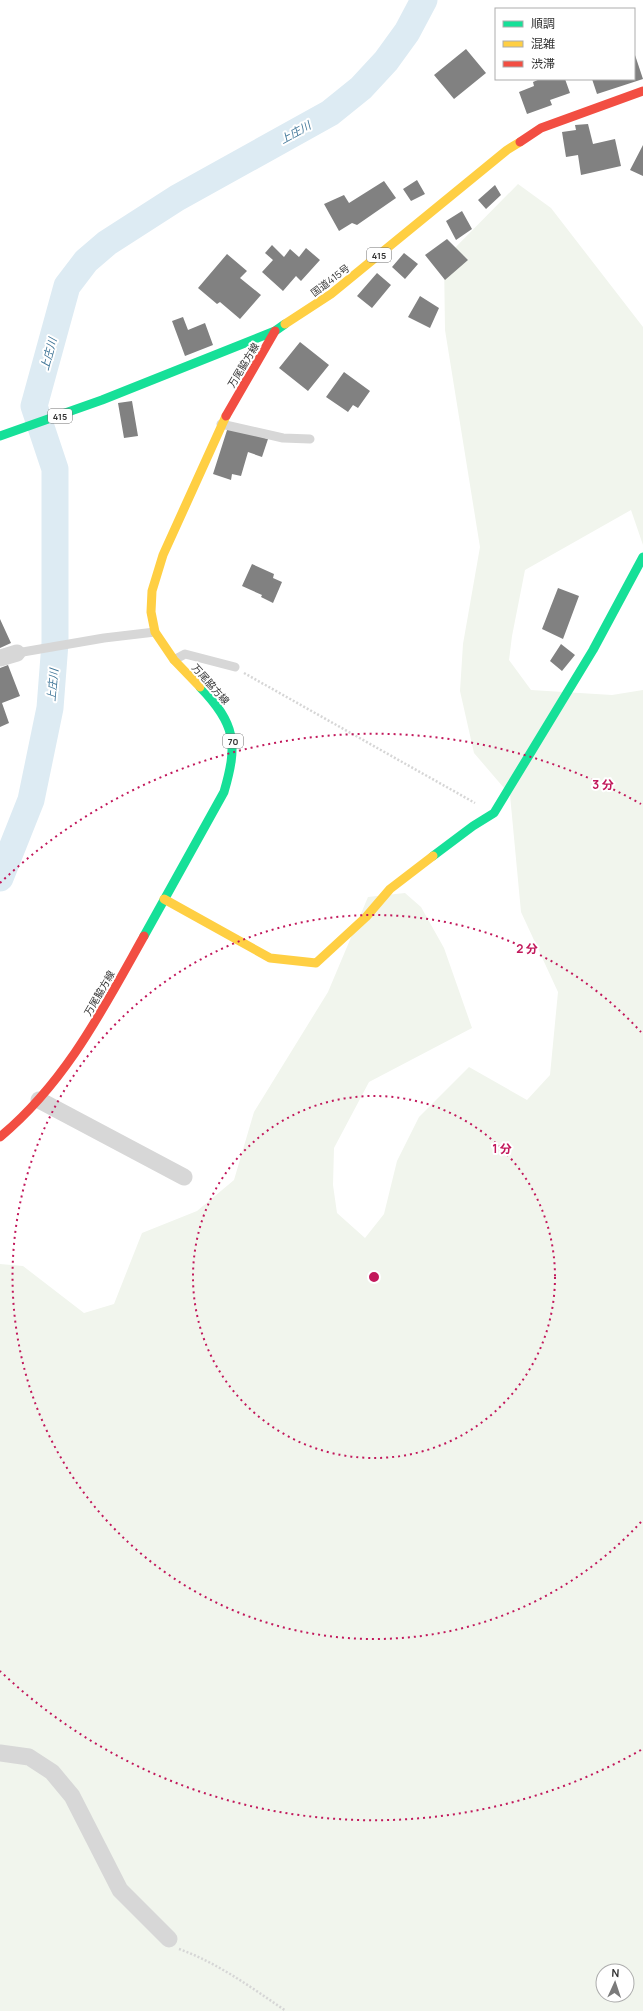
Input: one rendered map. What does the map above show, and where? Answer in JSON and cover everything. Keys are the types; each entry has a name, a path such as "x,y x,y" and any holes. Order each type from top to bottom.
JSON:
{"main road":[{"name":"国道415号","path":"0,436 18,431 102,400 275,331 331,294 507,150 541,128 643,91"},
{"name":"万尾脇方線","path":"0,1137 12,1128 39,1100 82,1045 224,792 233,752 233,738 223,715 206,693 174,660 155,632 151,612 152,591 163,555 221,424 275,331"},
{"path":"164,899 270,958 316,962 360,920 366,917 390,889 472,826 494,813 593,650 643,557"}],"street":[{"path":"0,658 17,653"},
{"path":"39,1100 184,1177"},
{"path":"0,1753 29,1757 52,1772 72,1796 120,1890 169,1940"}],"lane":[{"path":"221,424 283,438 310,439"},
{"path":"17,653 104,638 155,632"},
{"path":"174,660 185,654 235,667"}],"path":[{"path":"235,667 494,813"},
{"path":"169,1940 178,1948 197,1955 245,1983 286,2011"}],"shaded area":[{"path":"518,184 551,208 643,327 643,545 631,510 525,570 512,636 509,660 531,690 612,695 643,690 643,2011 0,2011 0,1264 23,1266 84,1313 114,1304 142,1233 197,1211 234,1180 254,1112 328,992 368,897 405,893 421,907 444,948 472,1028 369,1082 334,1148 333,1185 337,1213 365,1238 384,1214 397,1161 419,1117 469,1067 527,1100 550,1075 558,992 521,912 510,795 474,753 460,691 463,644 480,547 445,330 444,259"}],"building":[{"path":"466,49 486,73 454,99 434,75"},
{"path":"635,55 643,79 597,94 592,80 635,80"},
{"path":"538,80 565,80 570,93 550,100 552,105 527,114 519,92 534,86 533,82"},
{"path":"588,124 593,144 615,139 621,166 581,175 578,155 566,157 562,132 576,130 575,125"},
{"path":"643,145 643,176 630,170"},
{"path":"417,180 425,194 411,201 403,189"},
{"path":"384,181 396,198 357,225 352,223 339,231 324,204 344,195 349,203"},
{"path":"495,185 501,195 486,209 478,200"},
{"path":"462,211 472,229 456,240 446,221"},
{"path":"447,239 468,260 445,280 425,255"},
{"path":"272,245 284,257 290,249 299,257 306,248 320,260 301,281 296,276 283,291 262,272 273,260 265,253"},
{"path":"404,253 418,264 405,279 392,267"},
{"path":"227,254 247,271 240,278 261,295 240,319 220,302 217,304 198,288"},
{"path":"377,273 391,285 372,308 357,296"},
{"path":"420,296 439,308 430,328 408,317"},
{"path":"183,317 188,330 205,323 213,345 185,356 172,321"},
{"path":"300,342 329,365 308,391 279,368"},
{"path":"344,372 370,391 358,408 353,405 348,412 326,397"},
{"path":"132,401 138,436 124,438 118,403"},
{"path":"228,427 268,439 262,457 248,452 241,476 232,474 231,480 213,474"},
{"path":"252,564 274,574 273,578 282,582 273,603 261,597 262,595 242,586"},
{"path":"558,588 579,596 563,639 542,629"},
{"path":"0,619 11,643 0,648"},
{"path":"561,644 575,655 562,671 550,661"},
{"path":"8,665 20,696 2,703 9,723 0,727 0,668"}],"waterway":[{"name":"上庄川","path":"0,878 31,800 50,708 55,643 55,469 34,406 67,286 86,261 107,243 177,198 330,113 361,88 386,61 407,32 424,0"}],"traffic: fast":[{"path":"0,436 102,400 275,331 285,324"},
{"path":"433,856 473,826 494,813 593,650 643,557"},
{"path":"144,936 224,792 228,775 231,761 231,735 221,712 200,687"}],"traffic: slow":[{"path":"285,324 331,294 507,150 520,142"},
{"path":"200,687 174,660 155,632 151,612 152,591 163,555 226,416"},
{"path":"164,899 270,958 316,963 366,917 390,889 433,856"}],"traffic: jam":[{"path":"520,142 541,128 643,91"},
{"path":"226,416 275,331"},
{"path":"0,1137 45,1093 64,1068 98,1017 144,936"}]}
